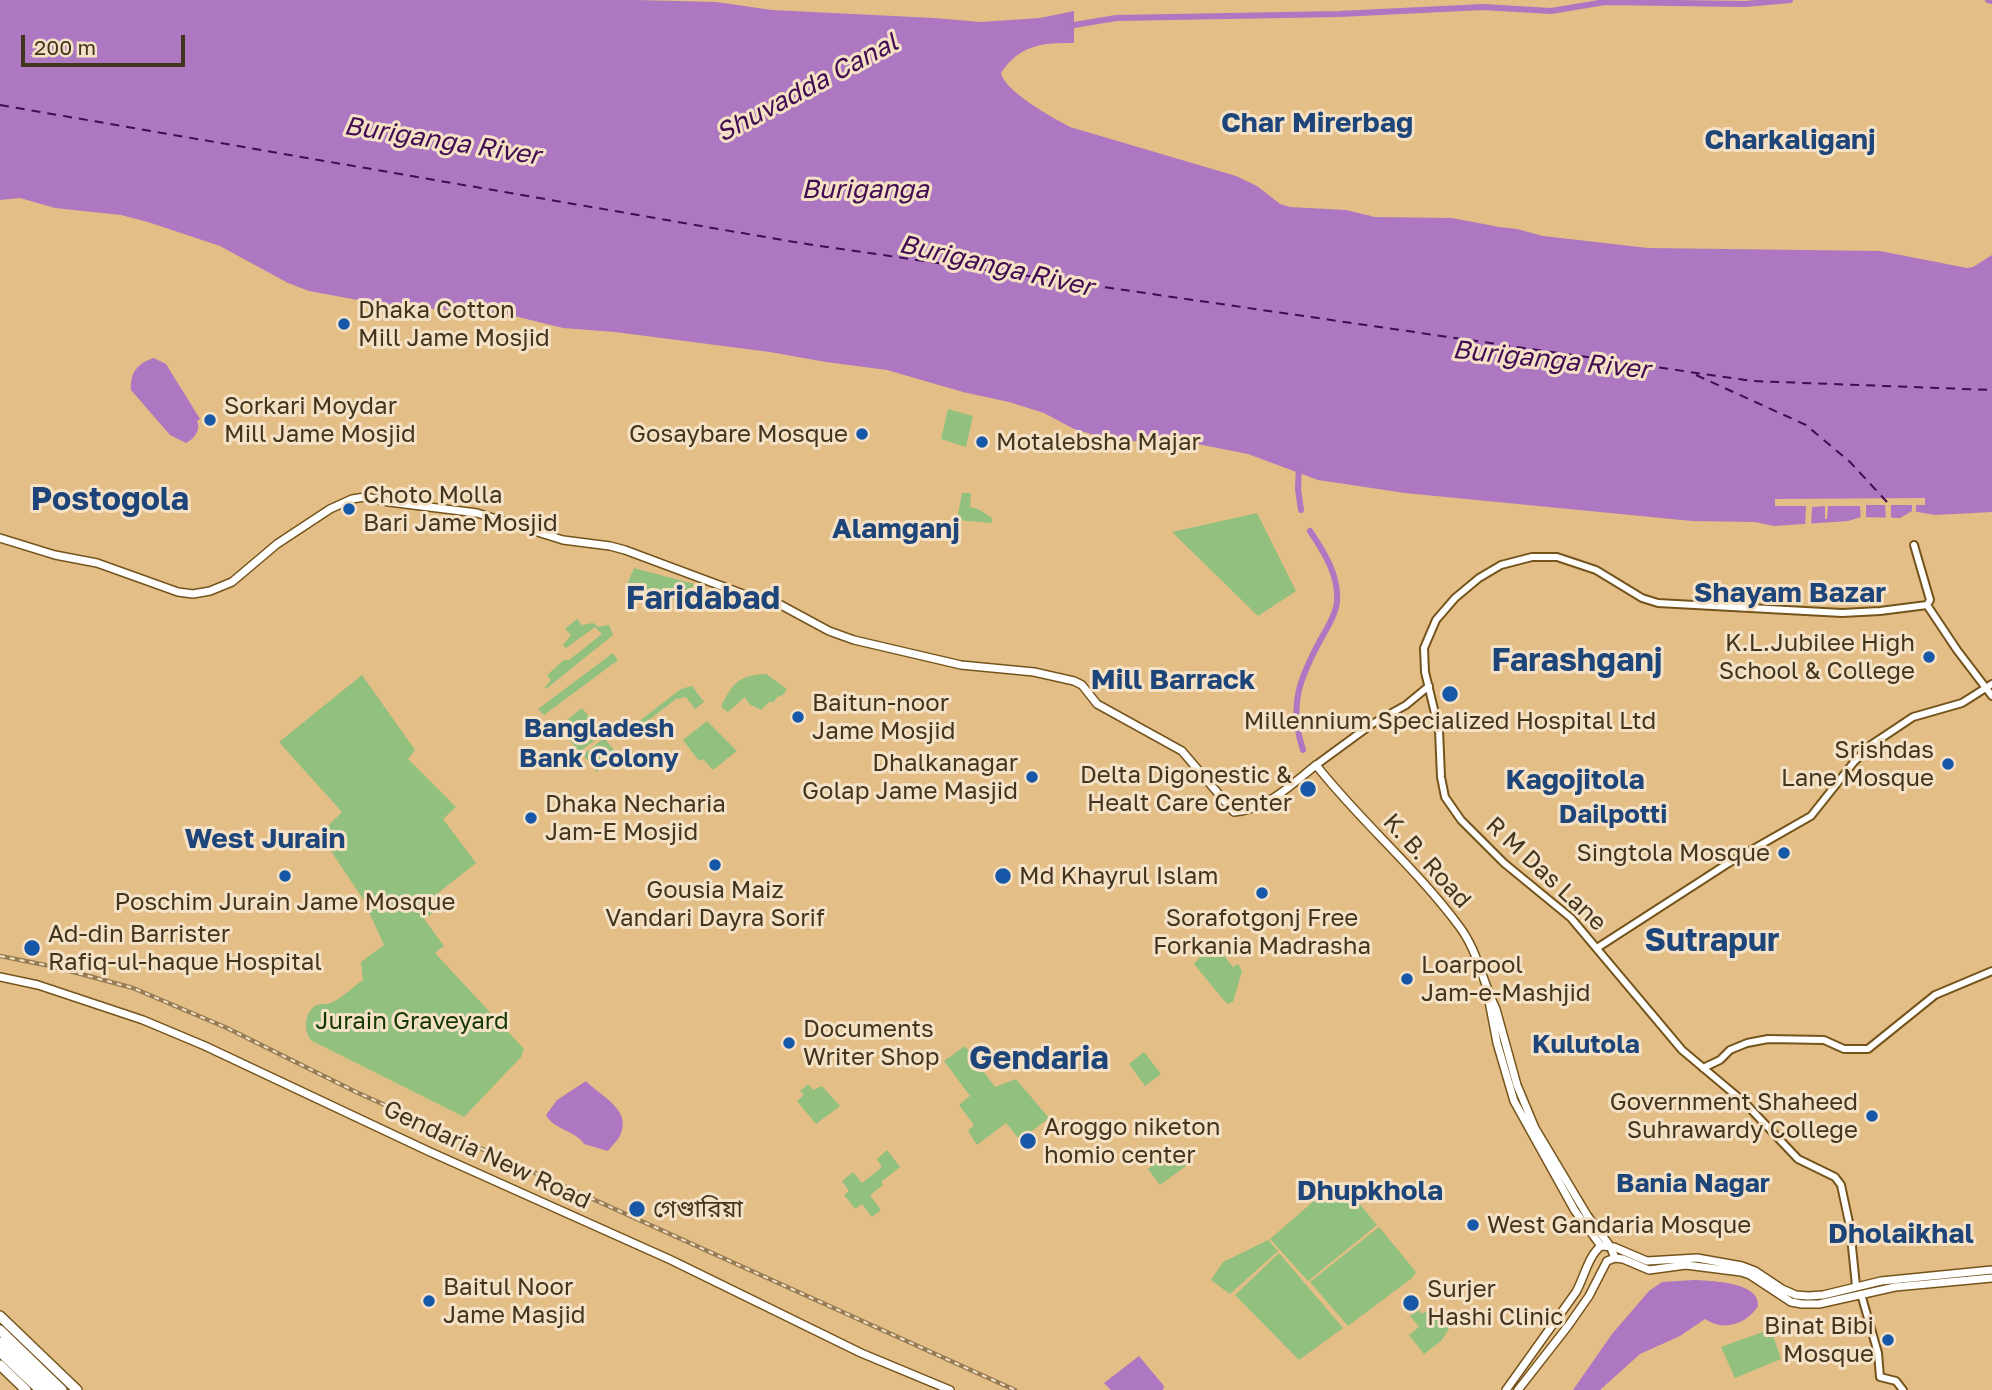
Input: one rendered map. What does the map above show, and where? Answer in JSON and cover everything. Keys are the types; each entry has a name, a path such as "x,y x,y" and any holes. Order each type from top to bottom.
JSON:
{"highway":[{"path":"0,1316 77,1390"},
{"path":"0,1330 62,1390"},
{"path":"0,1342 51,1390"},
{"path":"14,1344 29,1344"},
{"path":"0,1352 40,1390"},
{"path":"0,1365 26,1390"}],"main road":[{"path":"0,537 55,555 97,563 178,593 193,594 210,592 232,582 278,544 341,503 365,497 477,513 563,540 610,546 779,604 829,631 854,640 961,665 1040,673 1074,681 1082,685 1097,704 1182,751 1234,812 1246,811 1267,802 1315,765"},
{"name":"K. B. Road","path":"1315,765 1460,926 1477,957 1489,995 1497,1043 1514,1101 1575,1211 1597,1237 1610,1246"},
{"name":"Gendaria New Road","path":"0,977 38,985 143,1020 194,1041 671,1261 860,1353 950,1390"},
{"name":"K. B. Road","path":"1597,1237 1601,1246"},
{"path":"1506,1390 1557,1320 1586,1275 1593,1253 1601,1246 1610,1246 1647,1261 1697,1258 1719,1260 1755,1271 1796,1295 1828,1298 1930,1280"},
{"path":"1610,1246 1615,1258"},
{"path":"1518,1390 1568,1326 1607,1261 1615,1258 1648,1270 1686,1265 1741,1272 1791,1302 1819,1304 1856,1286 1973,1276 1992,1278"},
{"path":"1973,1276 1992,1270"},
{"path":"1586,1275 1597,1281"}],"street":[{"path":"1914,545 1930,600 1927,605 1956,649 1989,686 1992,695"},
{"name":"R M Das Lane","path":"1856,1286 1852,1238 1841,1185 1835,1177 1803,1163 1792,1154 1752,1110 1667,1034 1570,918 1480,840 1447,802 1442,783 1437,719 1425,672 1424,648 1429,631 1444,608 1490,570 1532,557 1557,557 1572,561 1596,570 1642,598 1677,605 1842,613 1927,605"},
{"path":"1315,765 1372,724 1406,705 1429,686"},
{"path":"1597,948 1727,864 1811,816 1871,745 1913,717 1962,703 1989,686"},
{"path":"1703,1068 1720,1060 1730,1050 1768,1039 1824,1040 1844,1049 1868,1049 1935,995 1992,971"},
{"path":"1861,1294 1878,1353 1880,1377 1896,1381 1903,1390"}],"green space":[{"path":"948,409 973,416 966,447 941,439"},
{"path":"962,493 971,493 970,507 992,518 992,523 957,520"},
{"path":"1257,513 1296,591 1258,616 1172,532"},
{"path":"634,568 694,584 682,602 626,587"},
{"path":"577,619 582,625 609,625 613,635 546,689 551,680 547,675 602,634 595,627 566,648 563,645 571,635 565,629"},
{"path":"613,653 618,660 544,715 538,709"},
{"path":"766,674 787,689 774,702 769,702 761,710 749,704 745,697 728,712 721,707 737,682 749,676"},
{"name":"Jurain Graveyard","path":"362,675 415,750 408,759 456,807 443,819 476,863 433,897 440,908 424,919 444,946 435,953 524,1049 521,1057 464,1117 312,1041 306,1029 311,1009 335,1001 363,980 361,962 384,945 363,899 331,851 335,847 332,843 328,846 320,834 342,812 279,742"},
{"path":"692,686 704,702 695,709 686,697 676,699 641,726 638,722 681,689"},
{"path":"582,708 603,734 579,752 559,726"},
{"path":"707,721 737,751 713,770 703,759 699,761 683,740"},
{"path":"604,738 614,750 605,757 608,761 597,772 583,755"},
{"path":"1211,939 1233,967 1238,964 1242,971 1233,1002 1227,1004 1194,964 1201,956 1197,950"},
{"path":"965,1046 995,1087 1016,1079 1049,1118 1020,1140 1006,1123 977,1145 968,1131 974,1125 959,1105 970,1096 944,1061"},
{"path":"1144,1052 1161,1074 1145,1086 1129,1064"},
{"path":"808,1084 813,1090 822,1086 840,1106 816,1124 797,1101 804,1095 800,1091"},
{"path":"887,1150 900,1167 870,1195 881,1210 872,1217 862,1204 855,1209 844,1195 849,1191 842,1181 853,1172 862,1183 882,1167 877,1159"},
{"path":"1163,1157 1169,1164 1180,1157 1186,1166 1160,1185 1148,1169"},
{"path":"1337,1181 1377,1225 1308,1281 1270,1239"},
{"path":"1379,1227 1416,1272 1412,1278 1348,1326 1310,1282"},
{"path":"1268,1240 1278,1251 1230,1294 1211,1280 1223,1262"},
{"path":"1279,1253 1343,1328 1299,1360 1235,1295"},
{"path":"1431,1308 1449,1329 1441,1341 1424,1354 1409,1335 1419,1327 1410,1316 1419,1310 1422,1314"},
{"path":"1771,1329 1781,1359 1735,1378 1721,1347"}],"water":[{"name":"Buriganga","path":"0,0 637,0 716,2 772,10 981,22 1040,18 1074,11 1074,43 1033,47 1016,56 1001,73 1011,88 1070,127 1236,176 1257,186 1280,204 1290,207 1346,210 1375,217 1452,218 1543,236 1648,248 1880,251 1967,268 1992,255 1992,512 1935,515 1912,511 1900,518 1861,517 1848,521 1774,526 1755,522 1692,521 1405,493 1318,480 1248,454 1187,442 1122,441 1094,435 1074,429 1044,413 1009,402 887,370 770,352 563,328 510,315 385,305 309,291 288,283 220,246 148,222 121,215 55,208 20,198 0,200"},
{"path":"154,358 166,364 200,419 197,421 196,434 186,443 170,435 131,390 136,369"},
{"path":"586,1081 612,1103 622,1117 620,1136 608,1151 584,1144 554,1124 546,1115 557,1100"},
{"path":"1662,1282 1723,1282 1743,1287 1757,1298 1758,1306 1748,1317 1734,1324 1719,1325 1705,1319 1680,1336 1640,1354 1600,1390 1573,1390 1612,1334 1649,1291"},
{"path":"1139,1356 1164,1386 1163,1390 1111,1390 1104,1383"}],"pier":[{"path":"1925,498 1925,505 1916,505 1916,515 1912,515 1912,505 1891,505 1891,521 1886,521 1885,505 1866,505 1866,521 1861,521 1860,506 1828,506 1827,519 1825,506 1812,507 1811,527 1805,528 1806,506 1775,506 1775,499"}],"waterway":[{"name":"Shuvadda Canal","path":"1068,26 1116,18 1339,14 1483,7 1551,11 1605,2 1745,4 1790,0"},
{"name":"Shuvadda Canal","path":"1988,0 1992,1"},
{"path":"1299,467 1301,510"},
{"path":"1303,750 1297,719 1302,678 1337,602 1333,573 1310,531"}],"ferry route":[{"path":"0,105 800,243 1752,381 1992,390"},
{"path":"1696,375 1806,425 1850,462 1887,502"}],"railway":[{"path":"0,956 55,967 133,988 227,1028 356,1092 1015,1390"}],"place":[{"name":"Dhaka Cotton Mill Jame Mosjid","path":"344,324"},
{"name":"Sorkari Moydar Mill Jame Mosjid","path":"210,420"},
{"name":"Gosaybare Mosque","path":"862,434"},
{"name":"Motalebsha Majar","path":"982,442"},
{"name":"Choto Molla Bari Jame Mosjid","path":"349,509"},
{"name":"K.L.Jubilee High School & College","path":"1929,657"},
{"name":"Millennium Specialized Hospital Ltd","path":"1450,694"},
{"name":"Baitun-noor Jame Mosjid","path":"798,717"},
{"name":"Srishdas Lane Mosque","path":"1948,764"},
{"name":"Dhalkanagar Golap Jame Masjid","path":"1032,777"},
{"name":"Delta Digonestic & Healt Care Center","path":"1308,789"},
{"name":"Dhaka Necharia Jam-E Mosjid","path":"531,818"},
{"name":"Singtola Mosque","path":"1784,853"},
{"name":"Gousia Maiz Vandari Dayra Sorif","path":"715,865"},
{"name":"Poschim Jurain Jame Mosque","path":"285,876"},
{"name":"Md Khayrul Islam","path":"1003,876"},
{"name":"Sorafotgonj Free Forkania Madrasha","path":"1262,893"},
{"name":"Ad-din Barrister Rafiq-ul-haque Hospital","path":"32,948"},
{"name":"Loarpool Jam-e-Mashjid","path":"1407,979"},
{"name":"Documents Writer Shop","path":"789,1043"},
{"name":"Government Shaheed Suhrawardy College","path":"1872,1116"},
{"name":"Aroggo niketon homio center","path":"1028,1141"},
{"name":"গেণ্ডারিয়া","path":"637,1209"},
{"name":"West Gandaria Mosque","path":"1473,1225"},
{"name":"Baitul Noor Jame Masjid","path":"429,1301"},
{"name":"Surjer Hashi Clinic","path":"1411,1303"},
{"name":"Binat Bibi Mosque","path":"1888,1340"}],"district":[{"name":"Char Mirerbag","path":"1317,123"},
{"name":"Charkaliganj","path":"1790,140"},
{"name":"Postogola","path":"110,500"},
{"name":"Alamganj","path":"896,529"},
{"name":"Shayam Bazar","path":"1790,593"},
{"name":"Faridabad","path":"703,599"},
{"name":"Farashganj","path":"1577,661"},
{"name":"Mill Barrack","path":"1173,680"},
{"name":"Bangladesh Bank Colony","path":"599,744"},
{"name":"Kagojitola","path":"1575,780"},
{"name":"Dailpotti","path":"1613,815"},
{"name":"West Jurain","path":"265,839"},
{"name":"Sutrapur","path":"1712,941"},
{"name":"Kulutola","path":"1586,1045"},
{"name":"Gendaria","path":"1039,1059"},
{"name":"Bania Nagar","path":"1693,1184"},
{"name":"Dhupkhola","path":"1370,1191"},
{"name":"Dholaikhal","path":"1901,1234"}],"water label":[{"name":"Buriganga River","path":"442,141"},
{"name":"Buriganga River","path":"996,266"},
{"name":"Buriganga River","path":"1551,360"}]}
